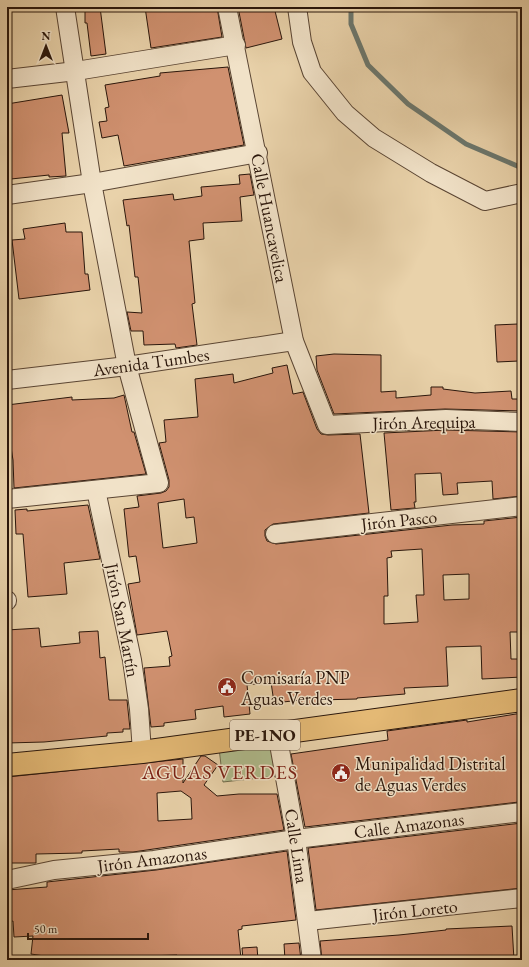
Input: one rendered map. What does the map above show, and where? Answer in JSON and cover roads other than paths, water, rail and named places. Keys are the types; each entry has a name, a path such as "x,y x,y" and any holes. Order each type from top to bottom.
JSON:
{"main road":[{"name":"PE-1NO","path":"7,765 142,752 522,700"}],"street":[{"path":"7,499 159,483 127,366 92,183 65,7"},
{"name":"Calle Huancavelica","path":"227,7 258,153 294,341 327,425"},
{"path":"297,7 302,42 312,72 344,113 374,138 431,173 485,201 522,193"},
{"path":"7,79 76,71 236,45"},
{"path":"7,195 92,183 258,153"},
{"name":"Avenida Tumbes","path":"7,380 127,366 294,341"},
{"name":"Jirón Arequipa","path":"327,425 446,419 522,422"},
{"name":"Jirón San Martín","path":"96,490 132,660 139,708 142,752"},
{"name":"Jirón Pasco","path":"275,534 522,506"},
{"name":"Calle Lima","path":"277,733 296,839 312,960"},
{"name":"Calle Amazonas","path":"296,839 522,812"},
{"name":"Jirón Amazonas","path":"7,880 54,870 154,860 296,839"},
{"name":"Jirón Loreto","path":"308,921 522,898"}],"waterway":[{"path":"351,7 351,24 368,65 408,104 466,144 522,168"}],"place":[{"name":"Comisaría PNP Aguas Verdes","path":"227,687"},
{"name":"Munipalidad Distrital de Aguas Verdes","path":"341,773"}],"district":[{"name":"AGUAS VERDES","path":"220,772"}]}
